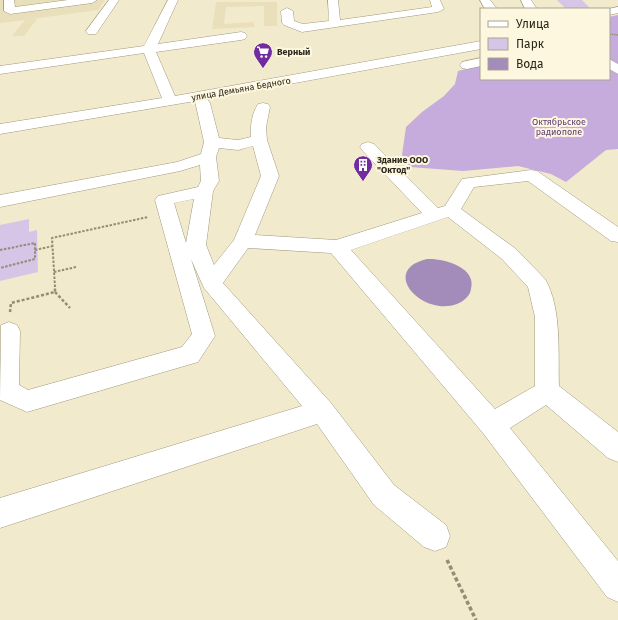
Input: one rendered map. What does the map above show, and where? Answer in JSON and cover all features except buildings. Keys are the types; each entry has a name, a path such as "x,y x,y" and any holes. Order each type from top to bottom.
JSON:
{"street":[{"path":"9,0 10,11 92,0"},
{"path":"92,31 114,0"},
{"path":"170,101 149,48 173,0"},
{"path":"333,0 335,24"},
{"path":"287,11 288,23 302,28 438,10 435,0"},
{"path":"0,70 241,36"},
{"name":"улица Демьяна Бедного","path":"0,129 199,96 480,45"},
{"path":"467,64 480,62"},
{"path":"610,64 618,70"},
{"path":"199,96 203,102 210,149 210,181 204,191 196,245 211,283 322,411 384,495 435,536"},
{"path":"211,283 243,241 270,176 259,140 258,127 263,107"},
{"path":"0,201 180,166 210,149 259,140"},
{"path":"368,147 442,213 509,254 538,284 546,318 547,391 618,449"},
{"path":"243,241 337,247 442,213 468,183 531,175 618,236"},
{"path":"9,331 6,391 27,401 190,355 204,336 164,200 204,191"},
{"path":"337,247 492,426 618,586"},
{"path":"492,426 547,391"},
{"path":"0,513 322,411"}],"path":[{"path":"70,308 55,292 52,238 168,212"},
{"path":"0,250 34,243 35,250 34,260 0,268"},
{"path":"35,250 53,246"},
{"path":"54,272 76,267"},
{"path":"9,331 10,303 55,292"},
{"path":"435,536 476,620"}],"shaded area":[{"path":"0,0 105,0 98,10 31,19 37,19 24,36 12,36 25,20 0,23"},
{"path":"216,2 277,2 277,26 264,26 264,6 226,7 224,24 254,22 254,27 212,29"}],"green space":[{"path":"557,0 582,0 590,8 565,8"},
{"name":"Октябрьское радиополе","path":"618,15 618,149 606,150 566,182 551,174 518,166 463,171 410,167 402,155 406,127 422,112 444,96 455,84 458,71 480,65 480,80 610,80 610,17"},
{"path":"29,219 29,232 37,230 38,272 0,281 0,225"}],"water":[{"path":"427,259 450,262 457,265 469,275 471,289 466,298 457,304 444,306 431,304 419,298 411,290 406,282 407,272 413,265"}],"place":[{"name":"Верный","path":"263,69"},
{"name":"Здание ООО \"Октод\"","path":"363,182"}]}
